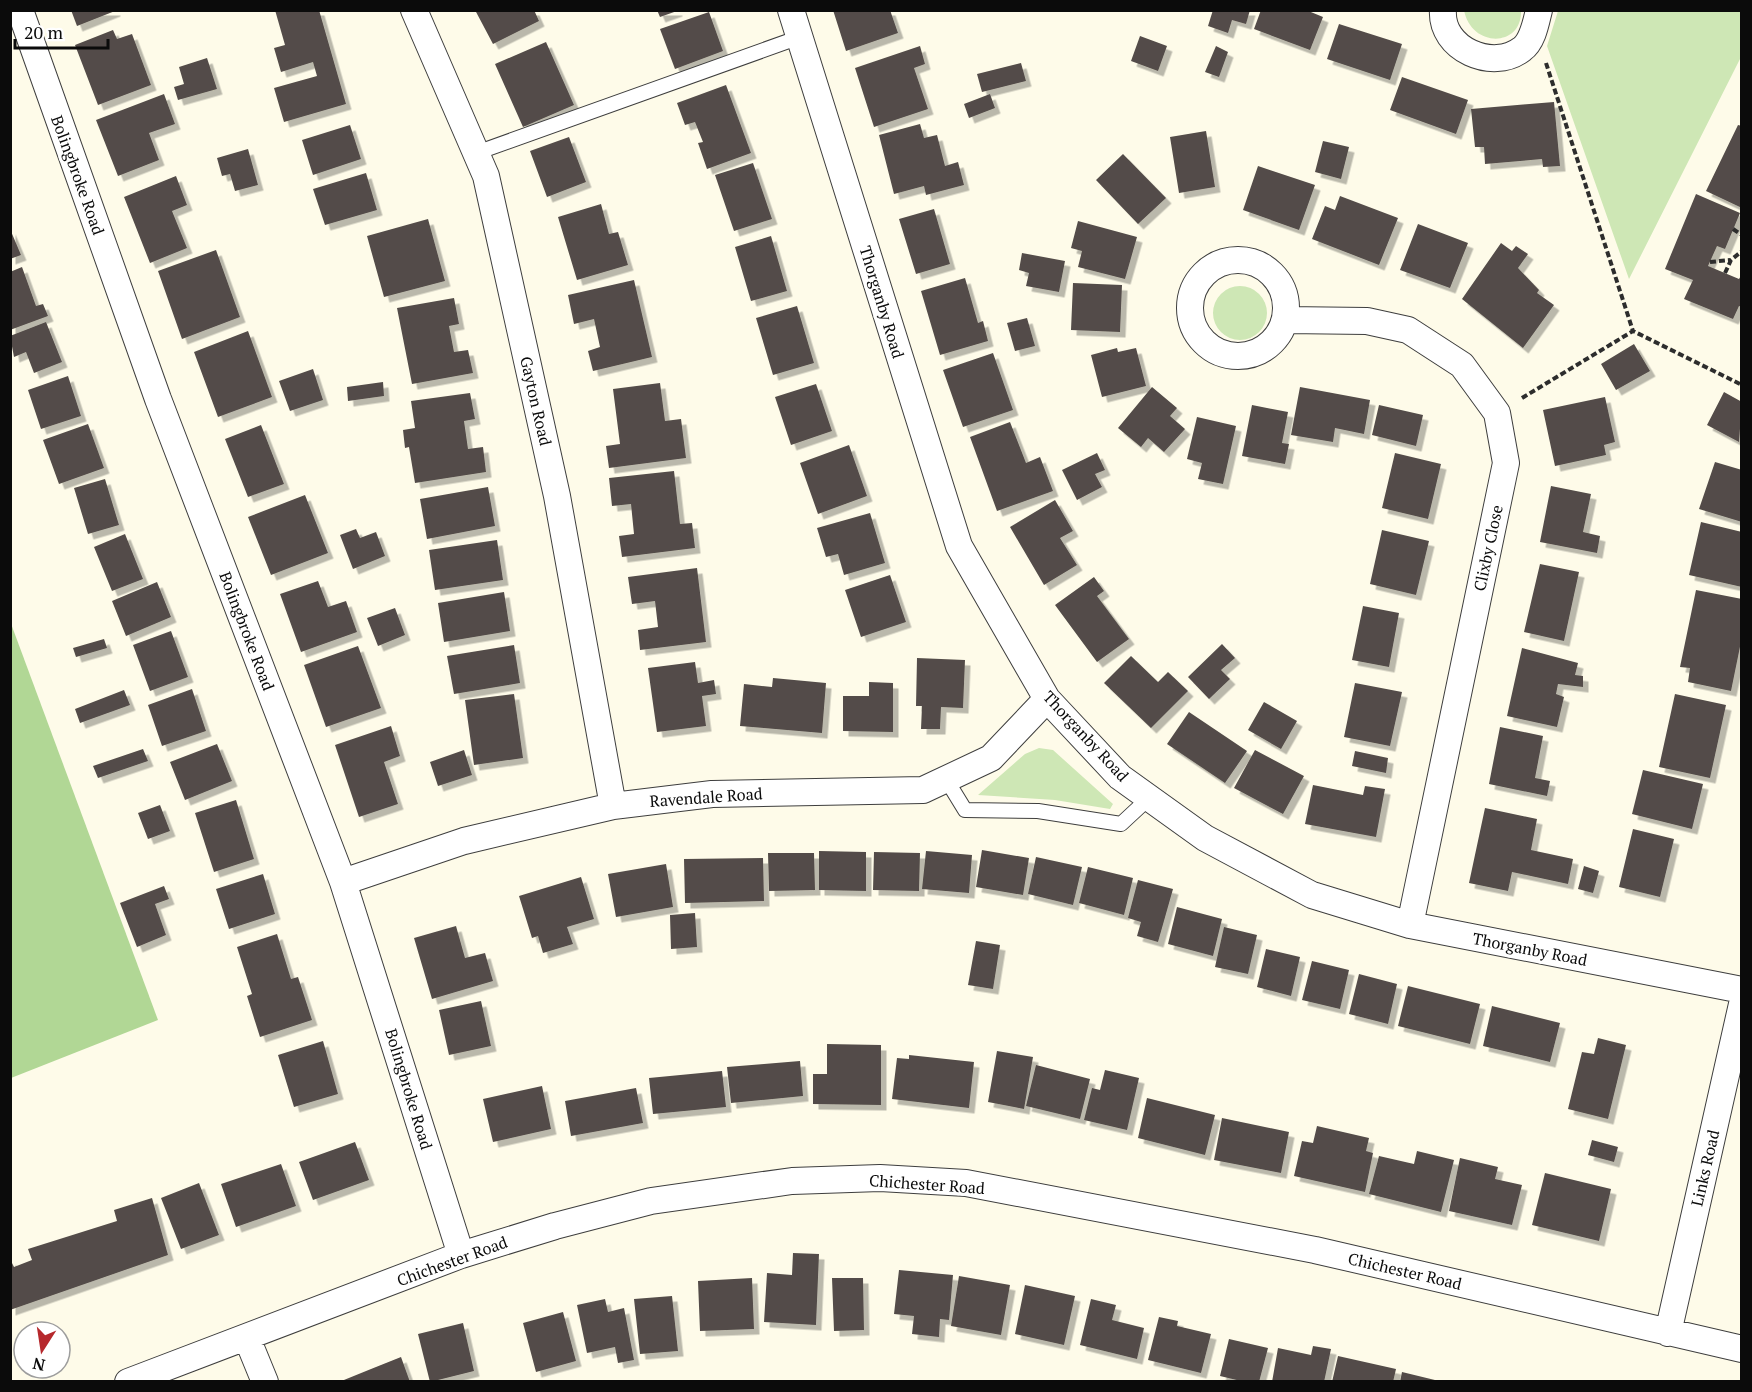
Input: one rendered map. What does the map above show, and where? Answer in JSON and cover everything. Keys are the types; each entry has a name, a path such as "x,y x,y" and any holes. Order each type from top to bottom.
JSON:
{"street":[{"name":"Bolingbroke Road","path":"20,10 158,399 343,882 461,1255"},
{"name":"Gayton Road","path":"414,10 486,176 557,496 613,806"},
{"name":"Thorganby Road","path":"791,10 959,546 1047,699 1120,777 1205,838 1312,894 1410,925 1742,990"},
{"path":"1443,10 1443,17 1453,41 1474,56 1499,59 1523,49 1536,22"},
{"name":"Clixby Close","path":"1286,320 1367,321 1408,330 1462,365 1497,412 1506,463 1410,925"},
{"name":"Ravendale Road","path":"343,882 464,841 613,806 712,794 923,790 991,758 1047,699"},
{"name":"Links Road","path":"1668,1333 1742,1004"},
{"name":"Chichester Road","path":"128,1382 461,1255 555,1226 651,1201 792,1181 901,1179 966,1183 1315,1250 1742,1349"},
{"path":"247,1338 265,1382"}],"lane":[{"path":"476,153 800,37"},
{"path":"945,779 965,810 1038,811 1121,824 1149,798"}],"path":[{"path":"1536,22 1545,63 1633,331 1742,385"},
{"path":"1733,230 1741,233"},
{"path":"1725,273 1731,260 1742,251"},
{"path":"1710,262 1731,260"},
{"path":"1497,412 1633,331"}],"green space":[{"path":"1464,10 1521,11 1519,23 1514,32 1496,39 1485,37 1476,31 1468,22"},
{"path":"1558,11 1741,11 1741,57 1629,279 1547,46"},
{"path":"1240,286 1250,288 1259,294 1265,303 1267,313 1265,323 1259,332 1250,338 1240,340 1230,338 1221,332 1215,323 1213,313 1215,303 1221,294 1230,288"},
{"path":"10,621 158,1020 11,1078 10,1077"},
{"path":"1039,748 1053,750 1113,804 1110,809 1055,800 978,795 1025,754"}],"building":[{"path":"71,10 115,10 115,11 77,26"},
{"path":"275,10 319,10 346,104 284,122 274,88 317,76 313,62 281,72 274,48 285,45"},
{"path":"475,10 534,10 539,21 493,44"},
{"path":"657,10 677,10 677,11 660,17"},
{"path":"833,10 890,10 898,33 846,51"},
{"path":"1213,10 1250,10 1246,24 1232,20 1228,33 1208,26"},
{"path":"1261,10 1306,10 1323,17 1310,50 1254,29"},
{"path":"709,12 723,51 675,69 660,29"},
{"path":"1339,24 1402,44 1390,80 1327,59"},
{"path":"113,30 117,39 132,34 151,85 98,105 75,45"},
{"path":"1140,36 1167,46 1158,71 1131,61"},
{"path":"546,42 574,105 523,127 495,64"},
{"path":"920,46 925,64 914,68 928,109 874,127 855,68"},
{"path":"1216,46 1228,52 1219,77 1205,72"},
{"path":"207,58 217,89 178,100 174,87 184,84 179,67"},
{"path":"1021,63 1026,81 982,92 977,74"},
{"path":"1402,77 1468,100 1456,134 1390,110"},
{"path":"726,85 751,153 707,169 698,143 703,142 695,122 685,125 677,103"},
{"path":"164,94 175,124 149,133 159,160 118,176 96,120"},
{"path":"990,94 995,108 969,118 964,104"},
{"path":"1554,102 1560,166 1543,167 1542,159 1485,164 1484,147 1475,147 1471,109"},
{"path":"920,124 924,138 937,135 945,166 958,162 964,185 926,195 924,186 894,194 879,135"},
{"path":"350,125 361,159 313,175 302,140"},
{"path":"1738,125 1742,126 1742,208 1706,191"},
{"path":"1206,131 1215,187 1179,193 1170,137"},
{"path":"569,137 586,182 547,197 530,151"},
{"path":"1323,141 1349,147 1341,179 1315,172"},
{"path":"248,149 258,185 235,191 230,174 222,176 217,158"},
{"path":"1123,154 1166,198 1138,224 1096,180"},
{"path":"753,163 772,219 734,231 715,175"},
{"path":"1258,166 1315,185 1299,230 1243,210"},
{"path":"366,173 377,210 325,225 313,189"},
{"path":"176,176 187,205 172,211 187,248 150,263 124,197"},
{"path":"1696,194 1740,213 1725,249 1717,246 1708,266 1739,279 1742,274 1742,307 1739,306 1733,319 1684,299 1693,280 1665,269"},
{"path":"1340,196 1398,218 1379,265 1312,239 1325,206 1335,210"},
{"path":"601,204 609,234 618,232 628,265 577,280 558,217"},
{"path":"934,209 950,264 916,274 899,219"},
{"path":"428,219 445,281 384,297 367,236"},
{"path":"1078,221 1137,237 1125,279 1078,267 1082,251 1071,248"},
{"path":"1418,224 1468,243 1450,288 1400,270"},
{"path":"10,229 21,255 10,259"},
{"path":"771,236 787,291 751,301 735,247"},
{"path":"1501,243 1512,251 1516,246 1528,254 1518,268 1539,290 1537,293 1554,305 1523,348 1462,299"},
{"path":"216,250 240,317 182,339 158,271"},
{"path":"1022,253 1065,261 1059,292 1026,286 1029,273 1019,270"},
{"path":"22,267 36,306 43,304 48,316 10,330 10,272"},
{"path":"965,278 978,323 983,321 988,341 940,355 921,291"},
{"path":"634,280 652,357 593,371 588,351 600,347 594,319 574,324 568,295"},
{"path":"1073,283 1122,285 1120,332 1071,330"},
{"path":"454,298 459,324 449,326 454,352 468,350 473,373 412,384 397,308"},
{"path":"797,306 814,363 773,375 756,318"},
{"path":"1027,318 1035,346 1015,351 1007,323"},
{"path":"46,322 62,362 34,373 26,352 14,357 10,336"},
{"path":"248,331 272,397 218,417 194,352"},
{"path":"1634,344 1650,371 1616,390 1601,364"},
{"path":"1117,348 1118,352 1136,348 1146,386 1102,397 1091,355"},
{"path":"993,353 1013,410 963,427 943,370"},
{"path":"313,369 323,400 290,411 279,381"},
{"path":"68,376 81,416 41,429 28,390"},
{"path":"383,382 384,396 348,401 347,387"},
{"path":"660,383 665,421 681,419 686,458 609,468 606,446 620,444 613,389"},
{"path":"816,384 832,431 791,445 775,397"},
{"path":"1152,387 1177,408 1170,416 1185,429 1164,452 1148,438 1141,447 1118,428"},
{"path":"1300,387 1370,400 1364,434 1335,428 1333,442 1291,435"},
{"path":"1724,392 1742,402 1739,442 1707,425"},
{"path":"470,393 475,419 464,421 468,449 483,447 486,472 415,483 409,447 405,448 403,430 415,428 411,401"},
{"path":"1605,397 1615,442 1604,445 1606,455 1555,466 1543,410"},
{"path":"1252,405 1288,412 1282,443 1289,444 1285,464 1242,456"},
{"path":"1379,405 1423,415 1416,446 1372,435"},
{"path":"1197,417 1236,426 1223,484 1198,479 1202,463 1187,459"},
{"path":"1010,422 1026,463 1040,457 1053,491 997,511 970,437"},
{"path":"88,424 104,468 59,484 43,440"},
{"path":"261,425 284,484 248,497 225,439"},
{"path":"849,445 867,496 818,514 800,463"},
{"path":"1097,453 1105,470 1095,474 1102,487 1077,500 1062,470"},
{"path":"1395,453 1441,464 1428,519 1382,508"},
{"path":"1715,462 1742,470 1742,522 1699,509"},
{"path":"674,471 680,524 692,523 695,548 622,557 619,536 634,534 631,504 612,506 609,478"},
{"path":"105,479 119,525 88,534 74,488"},
{"path":"1551,486 1591,494 1583,532 1600,536 1597,553 1540,542"},
{"path":"488,487 495,526 427,539 420,499"},
{"path":"305,495 328,553 271,575 248,517"},
{"path":"1055,500 1073,531 1060,538 1077,565 1044,585 1010,527"},
{"path":"870,513 885,563 844,575 838,554 826,557 817,528"},
{"path":"1701,522 1742,532 1742,587 1689,575"},
{"path":"356,529 360,538 376,532 385,556 353,569 340,535"},
{"path":"1382,530 1429,541 1416,595 1370,584"},
{"path":"125,534 143,579 112,591 94,547"},
{"path":"497,540 503,580 435,590 429,550"},
{"path":"1540,564 1579,572 1564,641 1524,632"},
{"path":"697,568 706,642 640,650 638,630 658,627 655,601 632,604 628,577"},
{"path":"890,575 906,622 861,637 845,590"},
{"path":"1094,577 1104,591 1097,596 1129,639 1097,662 1055,605"},
{"path":"318,581 328,607 346,601 357,632 301,652 280,594"},
{"path":"157,582 171,617 126,636 112,601"},
{"path":"1696,590 1742,599 1742,637 1731,691 1688,682 1690,668 1680,667"},
{"path":"504,592 510,631 444,642 438,603"},
{"path":"1363,606 1399,613 1389,667 1352,660"},
{"path":"395,608 405,635 378,646 367,618"},
{"path":"171,631 188,677 150,691 133,645"},
{"path":"104,639 107,648 76,657 73,648"},
{"path":"1222,644 1235,658 1221,670 1230,679 1209,699 1188,677"},
{"path":"514,645 520,683 454,694 447,656"},
{"path":"358,646 381,708 326,727 304,665"},
{"path":"1522,648 1578,663 1575,675 1583,676 1583,687 1558,684 1556,694 1564,697 1557,727 1507,716"},
{"path":"1131,656 1158,682 1168,672 1188,691 1151,728 1104,683"},
{"path":"917,658 965,660 963,708 941,707 940,729 921,729 922,706 916,706"},
{"path":"695,662 698,683 714,680 716,694 702,696 706,726 657,732 648,668"},
{"path":"773,678 826,683 822,733 740,726 744,684 772,687"},
{"path":"869,682 893,683 893,732 843,731 843,696 869,696"},
{"path":"1355,683 1402,692 1390,746 1344,737"},
{"path":"192,689 206,731 162,746 148,705"},
{"path":"124,690 130,705 80,723 75,709"},
{"path":"514,694 523,758 474,765 465,700"},
{"path":"1675,694 1726,705 1710,778 1659,767"},
{"path":"1264,702 1297,721 1281,749 1248,730"},
{"path":"1189,712 1247,751 1225,783 1167,744"},
{"path":"391,726 400,756 384,762 398,804 359,817 335,745"},
{"path":"1500,727 1543,736 1535,778 1550,781 1547,796 1489,784"},
{"path":"217,744 232,781 185,800 170,762"},
{"path":"143,749 148,761 98,778 93,766"},
{"path":"464,750 472,775 438,786 430,762"},
{"path":"1255,750 1304,776 1283,814 1234,788"},
{"path":"1355,751 1388,758 1386,773 1352,766"},
{"path":"1643,770 1703,784 1692,829 1632,814"},
{"path":"1313,785 1363,795 1365,786 1385,789 1376,837 1305,824"},
{"path":"236,800 254,859 214,872 195,813"},
{"path":"160,805 170,831 148,839 138,813"},
{"path":"1485,808 1537,819 1531,850 1573,859 1568,884 1512,872 1508,891 1469,883"},
{"path":"1633,829 1674,839 1660,897 1619,887"},
{"path":"982,850 1029,858 1023,895 976,887"},
{"path":"819,851 866,852 866,891 819,890"},
{"path":"926,851 972,855 969,893 922,889"},
{"path":"874,852 920,853 919,891 873,890"},
{"path":"768,853 814,853 815,890 769,891"},
{"path":"1036,857 1082,867 1073,905 1028,894"},
{"path":"763,858 764,901 685,903 684,859"},
{"path":"666,864 673,907 616,917 608,874"},
{"path":"1584,866 1599,871 1593,893 1578,889"},
{"path":"1088,867 1133,878 1124,915 1079,903"},
{"path":"263,874 275,914 229,929 216,889"},
{"path":"581,877 594,919 567,927 573,944 543,953 538,936 532,938 519,896"},
{"path":"1138,880 1173,889 1158,942 1137,936 1141,922 1128,918"},
{"path":"164,886 169,899 155,904 166,935 137,947 120,903"},
{"path":"1177,907 1222,919 1213,956 1168,944"},
{"path":"695,913 697,947 671,949 670,915"},
{"path":"456,926 465,958 485,953 493,981 432,999 414,938"},
{"path":"1224,927 1257,935 1248,974 1215,967"},
{"path":"277,934 291,979 298,977 312,1020 260,1037 247,996 252,994 237,947"},
{"path":"976,941 1000,945 993,989 968,985"},
{"path":"1266,949 1300,957 1291,996 1257,987"},
{"path":"1312,961 1349,970 1340,1009 1302,1000"},
{"path":"1359,974 1397,984 1388,1024 1349,1014"},
{"path":"1408,986 1480,1004 1470,1044 1398,1026"},
{"path":"481,1001 491,1046 449,1055 439,1010"},
{"path":"1492,1006 1560,1023 1550,1062 1483,1046"},
{"path":"1598,1038 1626,1045 1608,1119 1568,1109 1582,1052 1594,1054"},
{"path":"323,1041 338,1094 294,1107 278,1055"},
{"path":"827,1044 881,1045 881,1105 813,1104 813,1074 827,1074"},
{"path":"997,1051 1033,1057 1024,1109 988,1102"},
{"path":"909,1055 974,1062 969,1108 892,1099 897,1058 909,1059"},
{"path":"800,1061 803,1096 731,1103 727,1067"},
{"path":"1036,1065 1090,1079 1080,1119 1026,1106"},
{"path":"1105,1070 1139,1078 1127,1130 1084,1120 1092,1088 1100,1090"},
{"path":"722,1071 726,1107 653,1114 649,1078"},
{"path":"542,1086 551,1129 493,1142 483,1099"},
{"path":"636,1088 643,1123 571,1136 565,1101"},
{"path":"1147,1098 1215,1115 1205,1155 1138,1138"},
{"path":"1222,1118 1289,1132 1281,1173 1214,1160"},
{"path":"1317,1126 1369,1138 1366,1151 1373,1153 1365,1192 1294,1176 1302,1141 1313,1143"},
{"path":"1592,1140 1618,1147 1614,1162 1588,1155"},
{"path":"355,1142 369,1180 313,1200 299,1162"},
{"path":"1417,1151 1454,1160 1441,1212 1369,1194 1379,1156 1414,1164"},
{"path":"1460,1158 1498,1167 1495,1179 1522,1185 1512,1225 1449,1211"},
{"path":"281,1164 296,1206 236,1227 221,1184"},
{"path":"1545,1173 1611,1189 1599,1241 1532,1225"},
{"path":"199,1183 219,1235 181,1249 161,1198"},
{"path":"152,1198 168,1255 10,1310 10,1259 14,1267 32,1260 28,1249 117,1221 114,1210"},
{"path":"793,1253 819,1254 816,1325 764,1322 767,1273 792,1275"},
{"path":"899,1270 953,1275 949,1320 940,1319 939,1337 912,1334 914,1316 894,1314"},
{"path":"959,1276 1010,1285 1001,1335 951,1326"},
{"path":"752,1278 754,1329 700,1331 698,1281"},
{"path":"832,1278 863,1278 864,1330 834,1331"},
{"path":"1025,1285 1075,1296 1064,1345 1015,1334"},
{"path":"672,1296 678,1351 640,1354 634,1299"},
{"path":"605,1299 608,1312 624,1308 634,1360 618,1363 615,1347 587,1353 577,1305"},
{"path":"1091,1299 1116,1305 1112,1320 1144,1328 1137,1359 1080,1345"},
{"path":"563,1312 576,1361 536,1372 523,1323"},
{"path":"1159,1317 1178,1321 1177,1326 1211,1334 1201,1373 1148,1360"},
{"path":"463,1323 474,1371 430,1382 418,1334"},
{"path":"1229,1339 1268,1348 1259,1382 1245,1382 1220,1376"},
{"path":"1313,1346 1331,1349 1324,1382 1272,1382 1278,1348 1311,1355"},
{"path":"1338,1356 1396,1369 1393,1382 1332,1382"},
{"path":"401,1357 410,1382 339,1382 371,1369"},
{"path":"1402,1372 1439,1381 1439,1382 1400,1382"}]}
